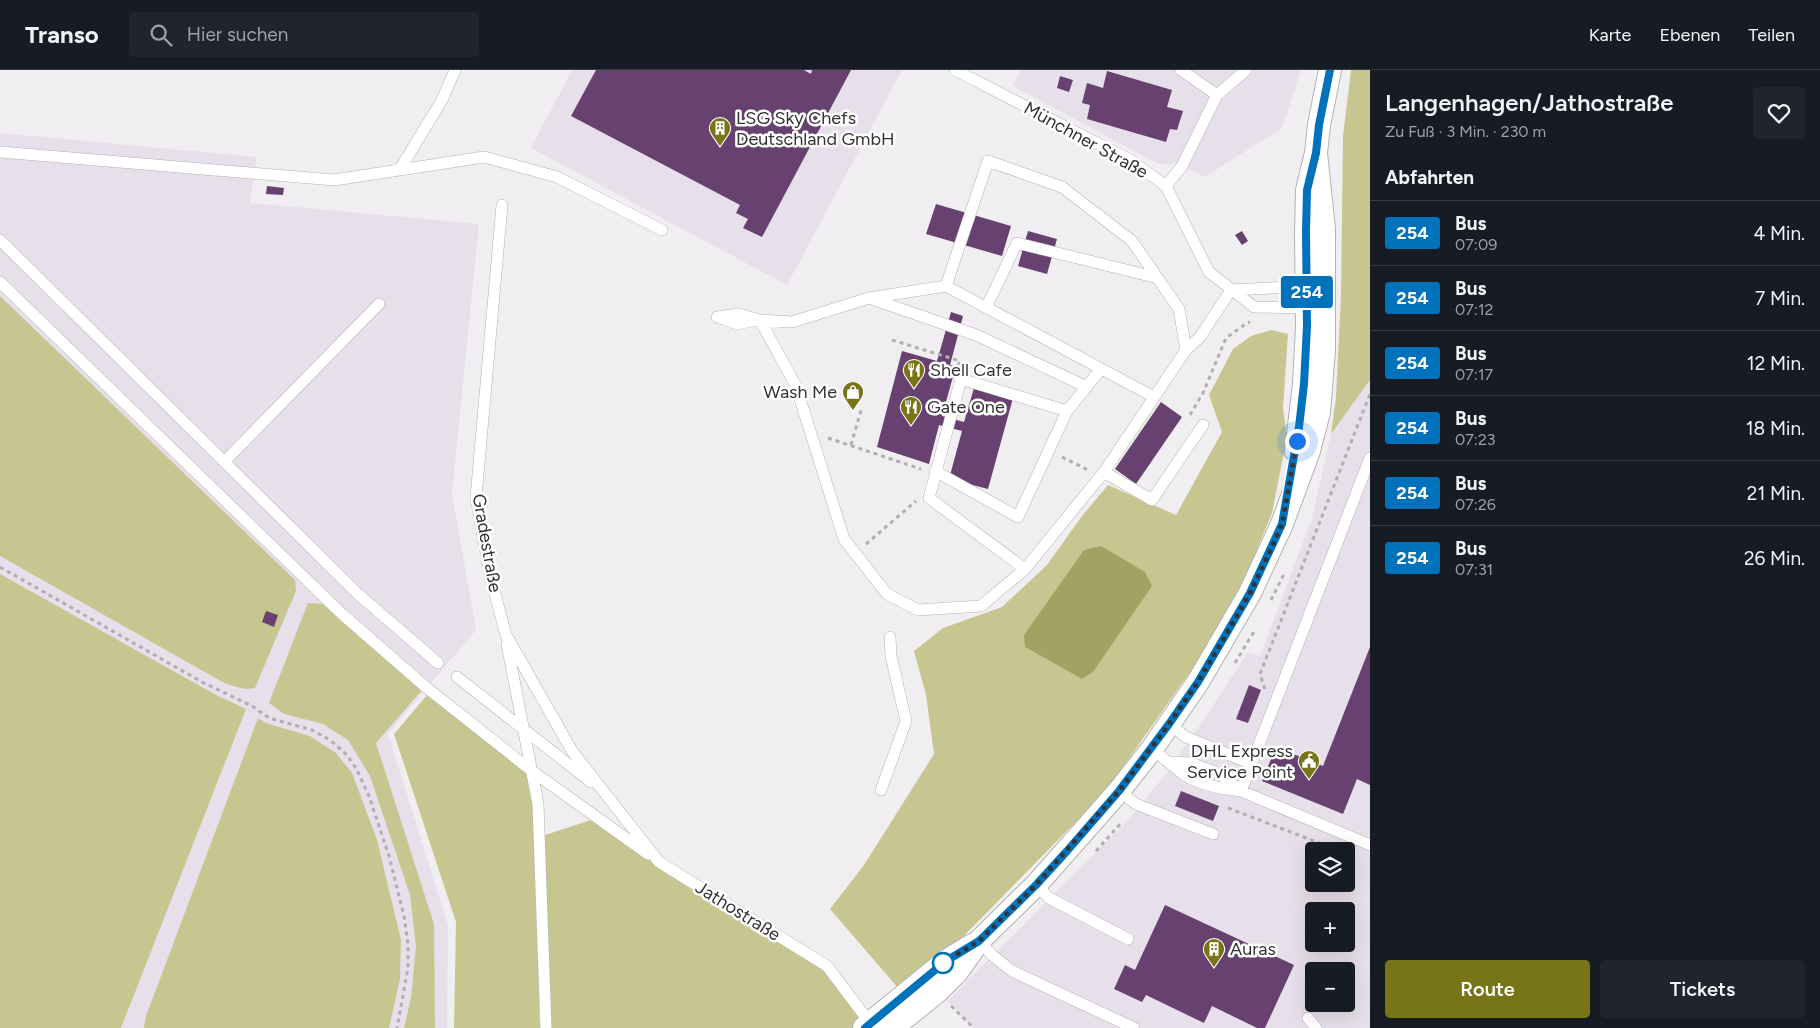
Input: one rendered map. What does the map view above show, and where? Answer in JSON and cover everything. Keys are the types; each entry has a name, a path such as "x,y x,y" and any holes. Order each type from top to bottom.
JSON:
{"street":[{"path":"892,1028 937,992 957,972 979,941 1128,798 1178,731 1198,682 1250,593 1282,524 1301,414 1316,309 1316,285 1306,231 1307,190 1316,153 1319,125 1330,70"},
{"path":"870,1026 946,961 979,941"}],"lane":[{"path":"400,169 442,100 455,70"},
{"name":"Münchner Straße","path":"955,70 1130,160 1166,186 1209,272 1254,307 1316,309"},
{"path":"1181,70 1217,95"},
{"path":"1166,186 1182,166 1217,95 1246,70"},
{"path":"0,152 334,180 484,157 556,177 662,230"},
{"path":"946,286 988,161 1062,187 1132,241 1179,309 1186,350"},
{"name":"Gradestraße","path":"502,205 476,497 490,575 506,635 572,751 604,792"},
{"path":"0,240 358,594 438,663"},
{"path":"986,308 1017,243 1158,278"},
{"path":"0,282 342,614 427,688 532,771 659,862"},
{"path":"1154,397 946,286 869,298 792,322 760,320 796,386 844,539 887,594 918,610 981,606 1025,569 1102,474 1186,350 1200,337 1231,290 1316,285"},
{"path":"869,298 976,335 1087,387"},
{"path":"224,462 379,304"},
{"path":"935,473 1018,517 1067,411 1101,369"},
{"path":"1025,569 929,498 935,473 961,379 1067,411"},
{"path":"1102,474 1152,500 1203,425"},
{"path":"1241,792 1370,458"},
{"path":"506,635 538,804 546,1028"},
{"path":"881,790 906,721 891,656 890,637"},
{"path":"457,677 604,792"},
{"path":"1178,731 1252,764"},
{"path":"1160,755 1183,774 1217,789 1241,792 1370,845"},
{"name":"Jathostraße","path":"604,792 659,862 827,966 870,1026"},
{"path":"1128,798 1212,834"},
{"path":"1036,885 1049,898 1128,940"},
{"path":"979,941 992,955 1012,971 1134,1028"},
{"path":"1308,1018 1316,1028"}],"path":[{"path":"1188,418 1203,392 1226,338 1247,323 1254,321"},
{"path":"892,340 960,360 957,370"},
{"path":"1266,691 1260,674 1370,394"},
{"path":"850,445 862,407"},
{"path":"810,432 935,473"},
{"path":"1060,456 1102,474"},
{"path":"855,553 917,500"},
{"path":"1268,606 1288,564"},
{"path":"0,567 202,682 252,706 269,718 312,730 330,740 347,755 357,770 369,796 389,856 404,916 408,944 408,968 397,1028"},
{"path":"1231,670 1259,622"},
{"path":"1095,852 1108,839 1128,798"},
{"path":"1228,808 1317,842"},
{"path":"937,992 974,1028"}],"shaded area":[{"path":"572,70 902,70 787,285 531,148"},
{"path":"1020,70 1301,70 1282,128 1205,177 1174,162 1171,164 1158,164 1013,86"},
{"path":"1351,70 1370,70 1370,380 1331,434 1336,397 1341,295 1343,136"},
{"path":"0,133 257,157 250,203 479,224 452,494 476,630 388,734 448,925 447,1028 0,1028"},
{"path":"0,296 295,580 296,591 255,688 245,689 226,684 0,556"},
{"path":"1271,330 1288,334 1283,408 1287,437 1272,513 1244,581 1204,652 1106,791 950,950 899,989 830,909 864,865 934,754 926,695 914,651 943,628 1002,607 1047,565 1082,516 1108,485 1176,515 1222,432 1209,395 1233,349 1251,336","holes":["1025,647 1093,672 1081,678"]},
{"path":"1370,380 1370,1028 974,1028 947,1001 1131,817 1164,776 1248,652 1260,656 1312,518 1331,434"},
{"path":"1101,546 1145,572 1152,586 1093,672 1082,679 1025,647 1024,635 1084,550"},
{"path":"0,574 218,696 246,709 121,1028 0,1028"},
{"path":"308,603 322,604 423,689 376,743 434,924 435,1028 404,1028 411,998 416,946 410,895 370,776 348,740 323,724 284,714 269,703"},
{"path":"427,695 528,774 533,805 540,1028 454,1028 456,922 394,734"},
{"path":"258,718 266,723 310,736 336,753 352,773 377,840 401,940 400,979 389,1028 144,1028 146,1016"},
{"path":"597,818 827,966 873,1028 546,1028 539,837"}],"building":[{"name":"LSG Sky Chefs Deutschland GmbH","path":"596,70 804,70 811,74 812,70 851,70 762,237 743,228 748,219 736,213 740,205 571,116"},
{"path":"1107,71 1172,90 1167,107 1183,111 1177,130 1170,129 1166,142 1087,119 1090,105 1082,103 1087,83 1103,88"},
{"path":"1060,76 1073,80 1069,92 1057,88"},
{"path":"267,186 284,188 283,195 266,194"},
{"path":"936,204 1011,226 1002,256 926,234"},
{"path":"1028,231 1057,239 1047,274 1018,266"},
{"path":"1242,231 1248,241 1242,245 1235,235"},
{"path":"951,312 963,316 950,365 956,366 942,416 964,422 974,388 1013,398 988,489 949,479 962,431 939,425 929,464 877,447 902,351 937,361"},
{"path":"1161,402 1182,417 1136,484 1115,469"},
{"path":"266,611 278,615 274,627 262,622"},
{"path":"1370,647 1370,785 1357,779 1343,814 1262,781 1276,747 1323,766"},
{"path":"1249,685 1261,690 1248,723 1236,719"},
{"path":"1181,791 1219,806 1213,821 1175,806"},
{"name":"Auras","path":"1165,905 1294,965 1265,1028 1257,1028 1212,1006 1204,1023 1146,995 1142,1002 1114,989 1125,965 1135,970"}],"bus line":[{"name":"254","path":"865,1028 946,961 979,941 1036,885 1067,851 1119,791 1152,749 1198,682 1250,593 1282,524 1295,456 1304,384 1308,308 1307,190 1316,153 1327,77 1330,70"}],"place":[{"name":"LSG Sky Chefs Deutschland GmbH","path":"720,147"},
{"name":"Shell Cafe","path":"914,389"},
{"name":"Wash Me","path":"853,411"},
{"name":"Gate One","path":"911,426"},
{"name":"DHL Express Service Point","path":"1309,780"},
{"name":"Auras","path":"1214,968"}],"route":[{"path":"943,963 979,941 1036,885 1067,851 1119,791 1152,749 1198,682 1250,593 1282,524 1297,441"}]}
